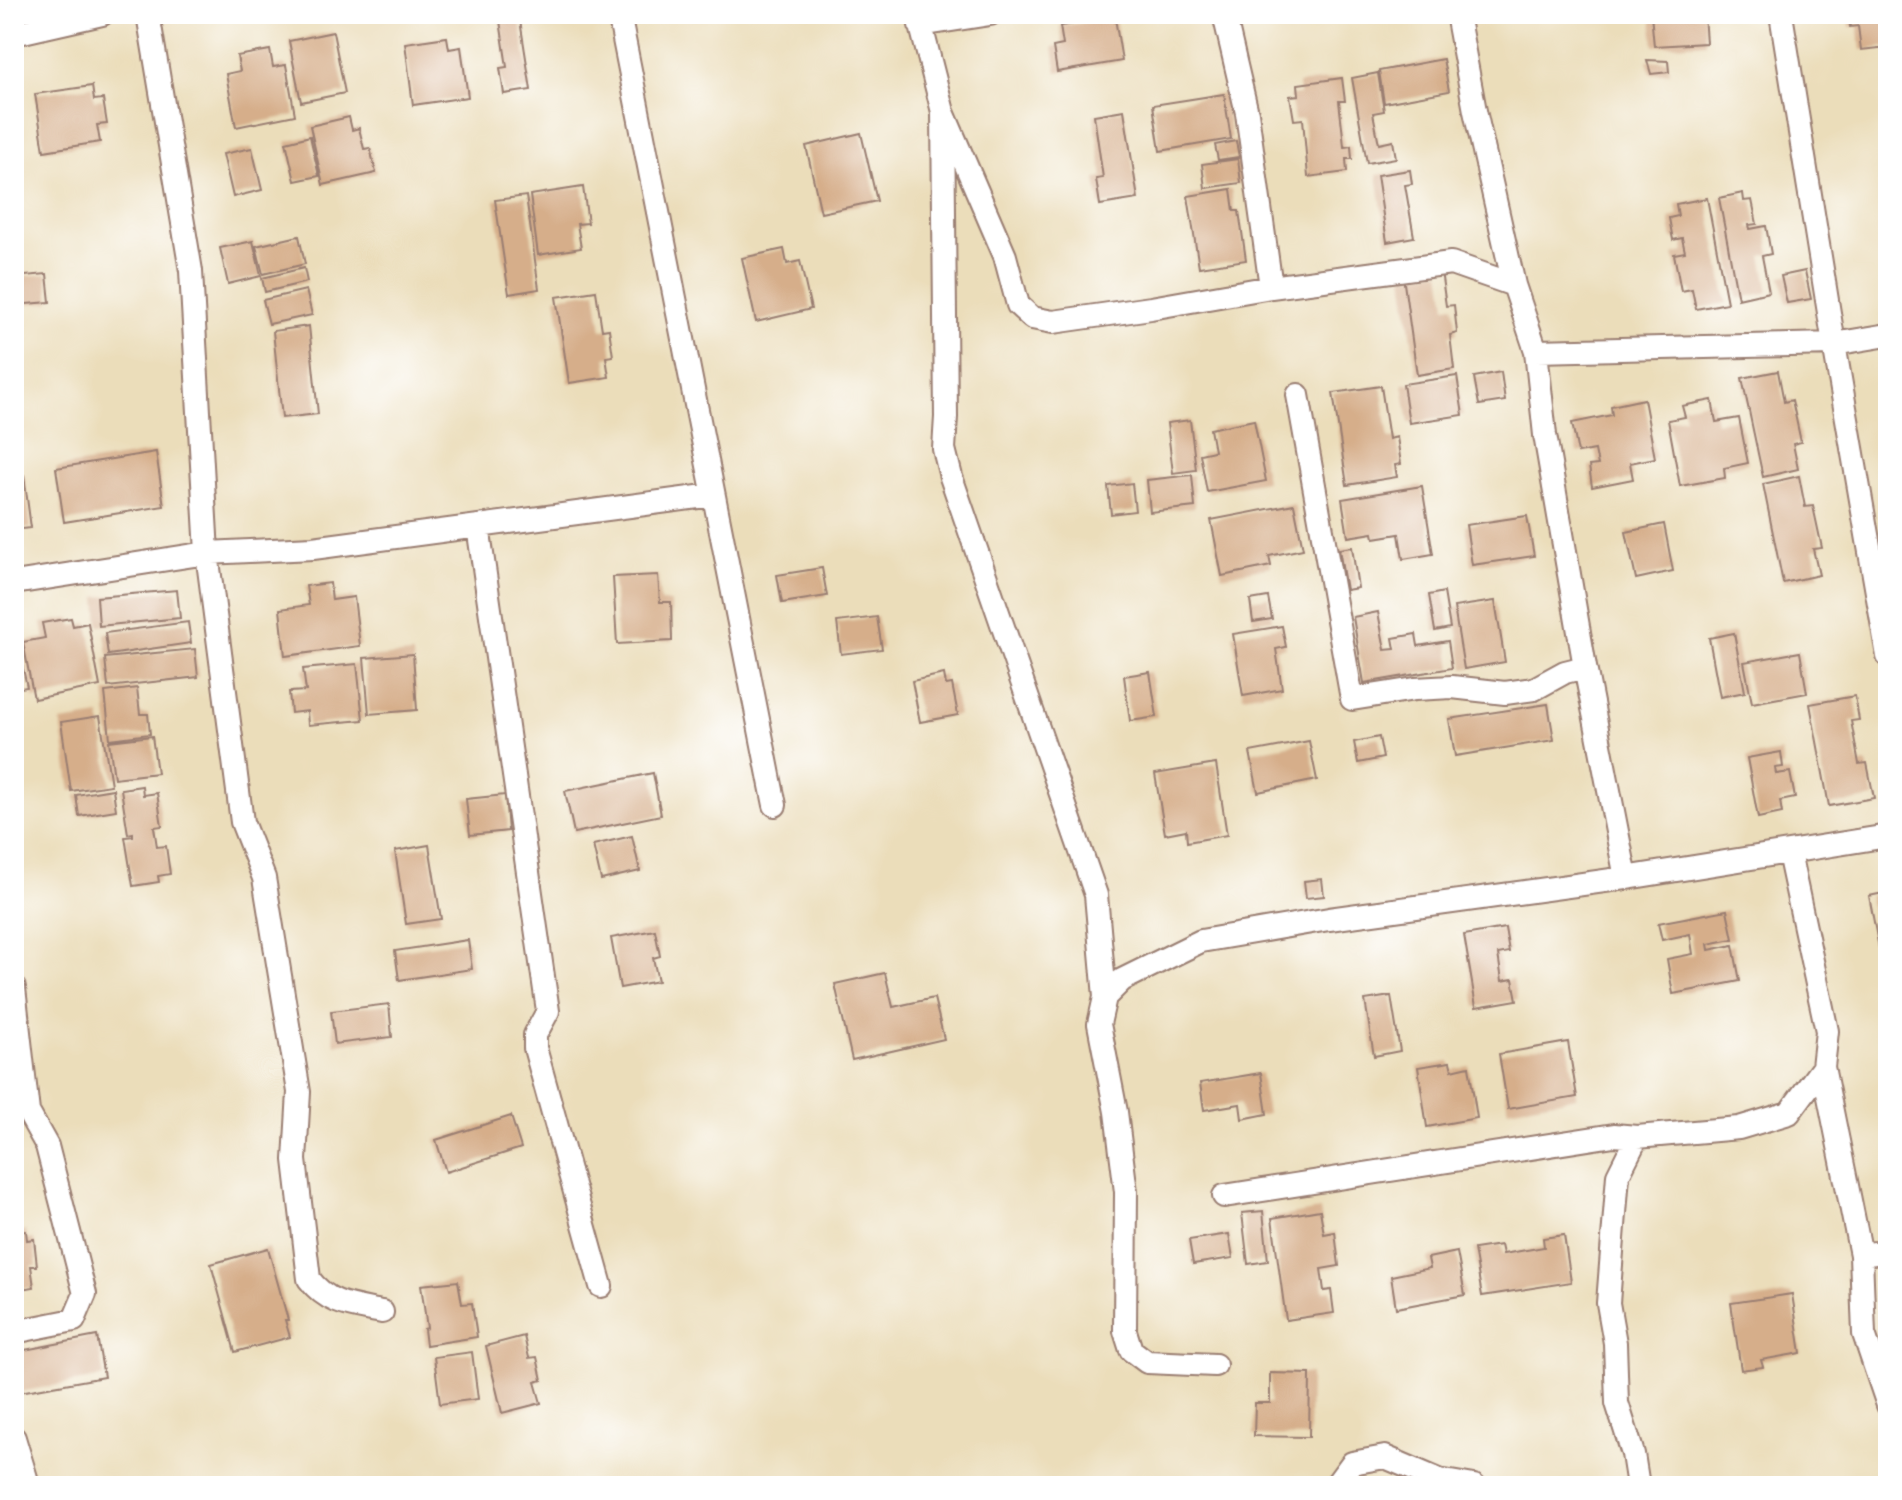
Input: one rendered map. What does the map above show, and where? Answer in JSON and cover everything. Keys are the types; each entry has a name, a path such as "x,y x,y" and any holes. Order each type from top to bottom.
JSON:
{"street":[{"path":"14,34 102,14"},
{"path":"148,14 191,271 207,553 242,822 264,878 299,1092 295,1160 309,1279 317,1290 333,1301 382,1312"},
{"path":"619,14 775,805"},
{"path":"990,14 919,20 943,112 1005,256 1018,305 1032,318 1053,322 1271,287 1451,263 1514,285"},
{"path":"1224,14 1246,103 1271,287"},
{"path":"1457,14 1514,285 1536,351 1545,435 1626,878"},
{"path":"1781,14 1888,656"},
{"path":"943,112 944,449 951,477 1096,895 1105,997 1099,1024 1116,1112 1126,1192 1125,1331 1131,1350 1147,1362 1215,1365"},
{"path":"1536,351 1834,344 1888,335"},
{"path":"1298,395 1352,699 1415,689 1452,687 1505,693 1534,689 1565,672 1585,667"},
{"path":"14,583 207,553 313,548 713,495"},
{"path":"478,526 548,1011 535,1035 535,1048 601,1286"},
{"path":"1105,997 1122,980 1201,941 1329,919 1626,878 1888,836"},
{"path":"1789,853 1827,1031 1823,1067 1861,1255 1864,1334 1888,1405"},
{"path":"14,988 21,1116 47,1146 85,1294 74,1320 14,1332"},
{"path":"1224,1196 1614,1135 1637,1137 1739,1128 1789,1113 1823,1067"},
{"path":"1637,1137 1618,1175 1608,1303 1615,1343 1617,1403 1633,1454 1638,1486"},
{"path":"1861,1255 1888,1251"},
{"path":"14,1438 26,1478"},
{"path":"1335,1486 1352,1463 1385,1457 1439,1480 1474,1486"}],"building":[{"path":"499,14 519,14 531,90 504,94 500,68 507,67"},
{"path":"1651,14 1704,14 1706,43 1654,46"},
{"path":"1849,14 1888,14 1888,47 1861,50 1858,26 1850,27"},
{"path":"1115,18 1122,61 1057,72 1053,47 1063,45 1060,26"},
{"path":"333,32 345,93 301,102 289,41"},
{"path":"447,37 449,49 461,47 468,97 413,105 405,43"},
{"path":"270,50 273,67 286,65 295,115 236,127 226,74 240,71 237,56"},
{"path":"1443,59 1449,91 1384,103 1379,71"},
{"path":"1647,60 1668,61 1669,72 1651,74"},
{"path":"1378,73 1384,111 1373,113 1379,144 1393,141 1396,158 1367,163 1352,78"},
{"path":"1342,78 1345,101 1339,101 1344,147 1351,146 1352,159 1346,159 1347,172 1308,177 1303,119 1294,120 1290,96 1299,95 1298,84"},
{"path":"92,86 94,100 103,99 107,124 97,125 100,142 44,151 35,94"},
{"path":"1224,94 1231,139 1160,151 1153,105"},
{"path":"1124,110 1138,199 1100,205 1096,179 1103,178 1094,115"},
{"path":"349,117 352,130 359,128 364,149 370,148 376,173 323,185 310,126"},
{"path":"861,133 877,201 821,213 806,146"},
{"path":"310,136 319,176 295,181 286,142"},
{"path":"1236,141 1239,157 1218,160 1215,145"},
{"path":"252,148 262,190 233,197 223,154"},
{"path":"1238,159 1241,183 1205,188 1202,164"},
{"path":"1410,170 1412,184 1405,185 1414,237 1387,242 1377,175"},
{"path":"583,187 588,223 577,224 581,248 538,255 530,195"},
{"path":"1231,189 1234,211 1239,211 1246,260 1199,267 1188,196"},
{"path":"1743,193 1744,201 1752,200 1757,224 1749,225 1750,229 1766,226 1771,254 1762,256 1769,292 1738,299 1719,198"},
{"path":"526,196 539,289 509,294 495,200"},
{"path":"1707,198 1727,303 1696,309 1692,289 1681,291 1674,254 1685,252 1682,238 1673,240 1669,218 1678,216 1676,204"},
{"path":"299,236 305,264 263,274 256,246"},
{"path":"253,241 261,276 228,284 220,248"},
{"path":"784,249 787,264 800,261 811,309 756,322 742,258"},
{"path":"304,268 307,282 265,292 262,278"},
{"path":"1441,271 1446,306 1454,305 1457,333 1450,335 1454,369 1417,375 1403,276"},
{"path":"1805,271 1811,299 1787,303 1781,276"},
{"path":"47,274 50,302 14,305 14,277"},
{"path":"306,290 312,315 269,324 263,300"},
{"path":"596,291 602,330 609,329 613,356 606,357 609,377 569,383 556,297"},
{"path":"309,326 318,414 282,418 273,331"},
{"path":"1778,371 1784,402 1792,400 1801,442 1793,444 1798,469 1763,477 1742,378"},
{"path":"1501,372 1505,401 1479,405 1474,377"},
{"path":"1457,376 1463,415 1409,423 1403,384"},
{"path":"1381,386 1389,439 1397,437 1401,464 1395,465 1397,477 1347,485 1333,393"},
{"path":"1644,399 1655,458 1630,463 1633,479 1592,487 1589,466 1598,465 1595,450 1578,453 1572,423 1612,415 1611,406"},
{"path":"1712,400 1716,422 1739,418 1748,463 1724,468 1725,478 1680,486 1668,420 1685,417 1682,406"},
{"path":"1190,420 1196,470 1173,473 1167,423"},
{"path":"1254,420 1266,481 1207,492 1200,454 1214,451 1210,429"},
{"path":"156,452 164,506 64,522 56,468"},
{"path":"24,475 31,528 14,530 14,476"},
{"path":"1192,475 1195,507 1150,512 1147,480"},
{"path":"1799,476 1805,507 1813,506 1822,548 1813,549 1819,575 1783,583 1763,484"},
{"path":"1132,483 1135,511 1111,514 1108,486"},
{"path":"1422,486 1433,554 1403,559 1399,534 1374,538 1373,533 1348,537 1342,499"},
{"path":"1294,504 1303,549 1269,556 1271,566 1222,576 1211,520"},
{"path":"1527,516 1534,556 1472,565 1466,525"},
{"path":"1664,524 1673,571 1636,579 1626,532"},
{"path":"1352,547 1358,588 1346,590 1339,549"},
{"path":"822,568 827,596 782,603 777,575"},
{"path":"658,575 660,602 671,602 672,641 617,644 613,577"},
{"path":"330,583 332,600 354,597 360,646 285,656 280,609 309,605 306,586"},
{"path":"177,590 180,618 99,626 97,597"},
{"path":"1444,592 1450,628 1435,631 1429,595"},
{"path":"1268,597 1272,619 1253,622 1250,600"},
{"path":"1495,601 1505,662 1464,669 1454,607"},
{"path":"1378,612 1385,650 1395,649 1393,638 1416,634 1418,646 1448,641 1452,668 1364,683 1353,617"},
{"path":"877,617 882,649 841,654 837,622"},
{"path":"71,618 73,626 88,623 100,686 34,699 23,642 45,638 42,623"},
{"path":"188,622 191,643 108,655 105,633"},
{"path":"1282,626 1286,647 1276,649 1282,689 1243,696 1233,634"},
{"path":"1734,633 1745,692 1720,697 1709,638"},
{"path":"195,649 198,677 108,687 105,658"},
{"path":"19,650 27,687 14,689 14,651"},
{"path":"1800,652 1807,693 1752,703 1744,662"},
{"path":"413,654 417,710 369,714 364,658"},
{"path":"357,664 363,720 308,725 307,711 291,713 289,692 306,691 303,669"},
{"path":"1150,672 1157,717 1130,721 1124,676"},
{"path":"944,674 946,685 952,684 958,715 920,722 912,681"},
{"path":"137,688 140,714 148,714 150,734 110,739 105,692"},
{"path":"1855,696 1859,720 1851,721 1859,764 1867,763 1874,798 1829,806 1810,704"},
{"path":"1548,704 1554,740 1455,756 1449,719"},
{"path":"100,716 111,785 71,791 61,722"},
{"path":"152,736 157,773 114,778 109,741"},
{"path":"1379,737 1383,758 1358,763 1354,742"},
{"path":"1309,741 1317,780 1258,792 1250,752"},
{"path":"1781,752 1783,767 1775,768 1776,774 1790,772 1795,798 1780,801 1782,813 1758,818 1747,758"},
{"path":"1216,764 1227,835 1187,842 1186,830 1165,834 1155,774"},
{"path":"653,773 661,815 574,833 565,791"},
{"path":"142,786 143,795 157,793 162,826 154,827 157,847 166,846 170,874 158,876 159,882 133,886 125,837 133,836 133,833 128,834 121,789"},
{"path":"113,789 116,810 79,816 76,795"},
{"path":"505,795 508,831 470,835 466,799"},
{"path":"632,836 640,871 601,880 593,845"},
{"path":"429,845 441,919 406,924 395,851"},
{"path":"1322,879 1324,896 1306,898 1304,881"},
{"path":"1888,892 1888,958 1881,959 1869,896"},
{"path":"1727,910 1733,939 1708,944 1709,950 1733,945 1740,981 1673,994 1667,959 1693,954 1690,934 1662,940 1658,923"},
{"path":"1505,928 1509,952 1498,954 1502,981 1513,979 1517,1000 1476,1007 1464,935"},
{"path":"655,930 660,956 653,958 658,981 620,988 611,938"},
{"path":"468,940 472,969 399,980 395,951"},
{"path":"885,973 893,1007 934,998 944,1039 852,1060 835,984"},
{"path":"1391,996 1400,1051 1374,1056 1365,1000"},
{"path":"389,1004 392,1037 335,1044 331,1011"},
{"path":"1568,1042 1577,1097 1508,1109 1499,1054"},
{"path":"1450,1062 1452,1070 1469,1066 1477,1118 1427,1127 1418,1067"},
{"path":"1261,1073 1267,1114 1242,1119 1240,1104 1204,1110 1200,1083"},
{"path":"511,1116 521,1148 446,1172 436,1140"},
{"path":"1320,1210 1324,1234 1335,1232 1339,1266 1321,1269 1324,1291 1331,1290 1334,1313 1286,1320 1272,1218"},
{"path":"1263,1211 1268,1261 1248,1264 1242,1213"},
{"path":"26,1231 27,1240 34,1239 37,1266 31,1266 34,1287 14,1290 14,1232"},
{"path":"1229,1234 1233,1258 1193,1264 1189,1240"},
{"path":"1564,1235 1571,1282 1482,1296 1474,1249 1501,1245 1503,1254 1544,1247 1543,1238"},
{"path":"268,1248 290,1337 235,1352 211,1264"},
{"path":"1457,1252 1465,1295 1396,1308 1391,1276 1430,1268 1428,1258"},
{"path":"458,1281 462,1304 472,1303 477,1337 426,1345 424,1329 427,1328 421,1285"},
{"path":"1792,1294 1801,1353 1761,1360 1763,1367 1741,1370 1731,1303"},
{"path":"97,1336 104,1377 14,1393 14,1352"},
{"path":"524,1336 529,1358 537,1357 542,1380 535,1382 541,1403 502,1413 486,1346"},
{"path":"472,1352 478,1399 440,1404 434,1357"},
{"path":"1270,1373 1310,1374 1309,1437 1254,1436 1255,1403 1270,1403"}]}
